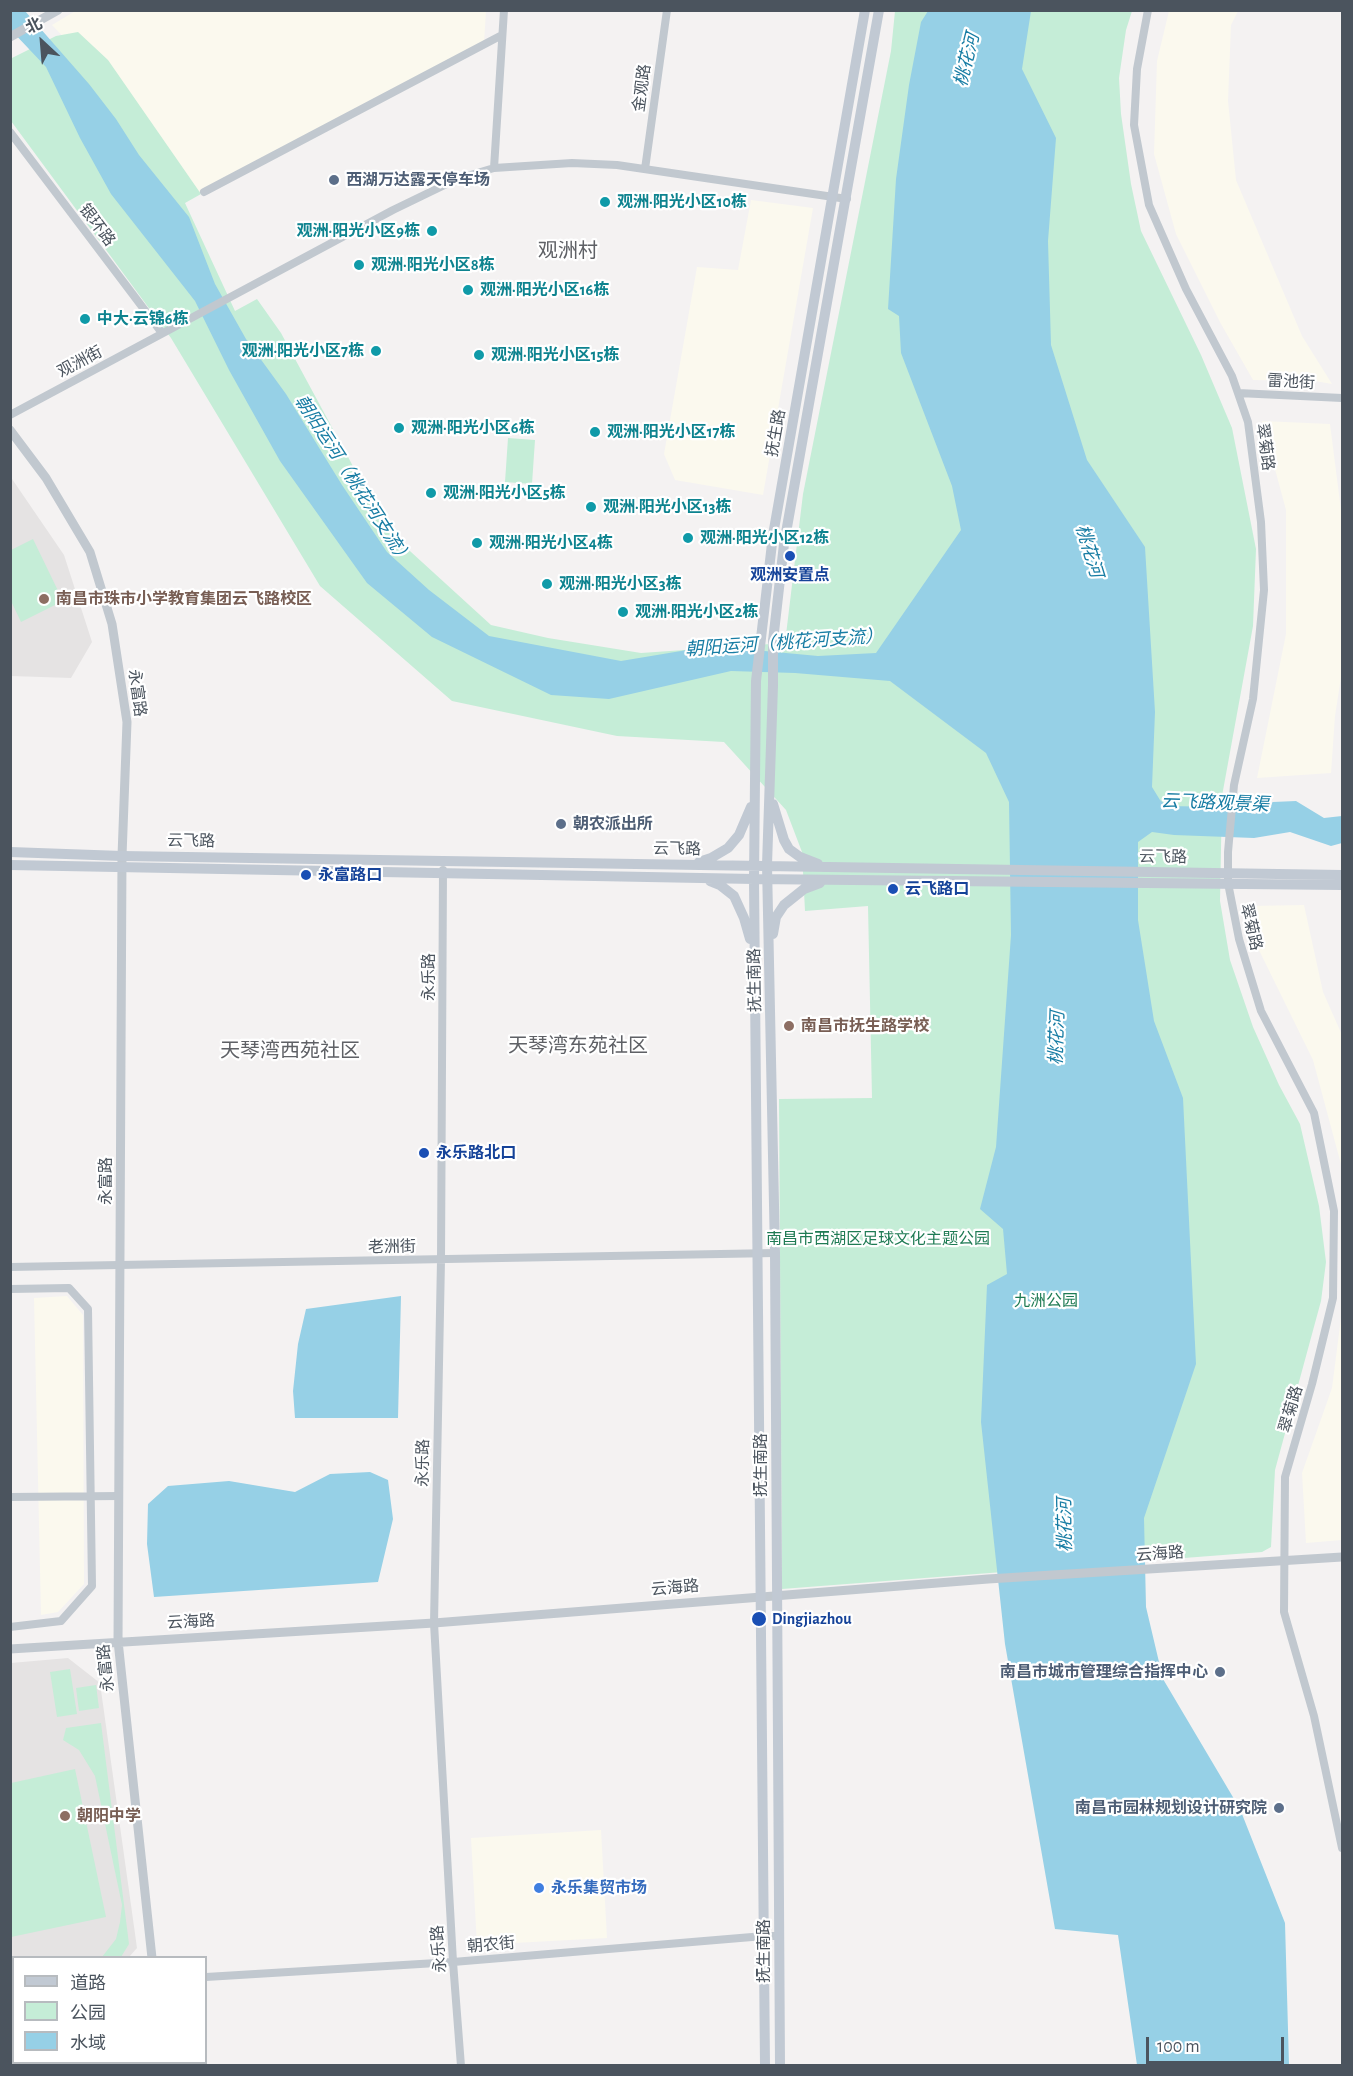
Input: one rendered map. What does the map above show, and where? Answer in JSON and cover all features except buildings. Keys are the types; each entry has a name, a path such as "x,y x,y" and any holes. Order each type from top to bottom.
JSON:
{"main road":[{"name":"抚生路","path":"754,866 756,681 773,535 865,10"},
{"name":"抚生路","path":"767,865 773,640 784,544 879,10"},
{"path":"770,794 789,849 800,857 824,866"},
{"path":"693,864 711,858 728,848 739,835 747,819 754,795"},
{"name":"云飞路","path":"10,852 122,861 443,873 754,879 1151,884 1228,878 1342,875"},
{"name":"云飞路","path":"10,865 122,861 443,859 1148,871 1342,885"},
{"name":"抚生南路","path":"767,865 775,1253 780,2066"},
{"name":"抚生南路","path":"754,866 765,2066"},
{"path":"701,878 720,885 734,896 744,918 754,953"},
{"path":"769,955 776,917 784,905 804,889 829,880"}],"street":[{"path":"494,168 504,10"},
{"name":"金观路","path":"645,168 667,10"},
{"name":"翠菊路","path":"1148,10 1137,69 1134,125 1149,205 1186,289 1232,376 1248,422 1262,522 1264,590 1253,699 1234,785 1228,878 1239,939 1261,1011 1314,1113 1334,1211 1333,1298 1286,1477 1284,1612 1314,1716 1342,1848"},
{"path":"10,37 54,13"},
{"path":"204,192 502,35"},
{"name":"银环路","path":"10,132 162,333"},
{"name":"观洲街","path":"10,415 393,210 457,179 494,168 572,163 617,165 847,199"},
{"name":"雷池街","path":"1238,393 1342,398"},
{"name":"永富路","path":"10,430 46,478 90,552 112,624 127,722 122,861 118,1641 152,1956"},
{"name":"永乐路","path":"443,859 441,1260 434,1623 453,1962 462,2066"},
{"name":"老洲街","path":"10,1267 775,1253"},
{"path":"10,1289 69,1288 88,1309 92,1586 62,1621 10,1627"},
{"path":"10,1497 119,1496"},
{"name":"云海路","path":"10,1649 434,1623 988,1579 1342,1557"},
{"name":"朝农街","path":"207,1977 453,1962 779,1936"}],"shaded area":[{"path":"77,10 486,11 484,43 184,200 140,117 52,25"},
{"path":"1169,11 1238,11 1231,25 1228,101 1236,180 1302,336 1332,384 1315,381 1253,380 1221,324 1176,234 1154,154 1157,61"},
{"path":"751,200 813,208 763,495 675,480 664,454 697,267 738,270"},
{"path":"1262,421 1330,424 1342,518 1342,671 1335,716 1331,773 1257,778 1286,634 1286,510"},
{"name":"南昌市珠市小学教育集团云飞路校区","path":"10,476 64,555 92,642 71,678 11,676"},
{"path":"1304,905 1323,992 1342,1035 1342,1168 1313,1060 1256,944 1249,906"},
{"path":"67,1296 83,1315 84,1584 58,1612 41,1615 34,1298"},
{"path":"1342,1310 1342,1540 1306,1543 1302,1473 1332,1388"},
{"name":"朝阳中学","path":"68,1658 100,1683 137,1948 130,1956 12,1956 12,1985 11,1985 11,1663"},
{"name":"永乐集贸市场","path":"601,1830 607,1938 477,1945 471,1838"},
{"path":"11,2016 12,2064 140,2064 140,2065 11,2065"}],"green space":[{"name":"九洲公园","path":"895,11 1132,11 1126,30 1119,78 1121,114 1131,184 1141,231 1201,355 1232,428 1256,549 1253,626 1222,796 1220,901 1230,960 1253,1027 1279,1085 1300,1124 1319,1206 1326,1262 1321,1301 1275,1470 1271,1547 1262,1552 782,1589 779,1099 872,1098 868,906 805,911 802,852 786,810 724,742 617,736 452,701 320,586 171,338 11,121 10,59 56,36 78,32 108,60 201,194 185,203 235,311 257,299 281,333 388,531 491,625 548,638 641,653 785,643 803,494 891,51"},
{"path":"508,438 535,440 532,484 505,482"},
{"path":"33,539 63,601 21,622 11,601 11,550"},
{"path":"70,1669 77,1714 57,1717 50,1672"},
{"path":"96,1685 99,1708 79,1711 76,1688"},
{"path":"101,1723 129,1944 122,1956 103,1956 116,1939 122,1905 95,1776 79,1750 63,1740 66,1728"},
{"path":"75,1769 106,1917 11,1937 11,1783"}],"water":[{"name":"桃花河","path":"11,11 25,11 89,84 116,119 139,155 189,217 215,284 246,339 286,394 342,485 387,552 429,590 489,636 621,661 711,646 818,656 876,653 961,530 952,486 901,353 899,316 888,309 896,179 909,85 921,22 928,11 1031,11 1022,69 1056,138 1048,241 1051,345 1087,460 1145,547 1155,712 1152,787 1167,806 1223,807 1255,814 1273,802 1296,801 1324,818 1342,816 1342,843 1331,846 1290,832 1254,838 1152,832 1138,842 1138,920 1154,1021 1183,1098 1196,1364 1144,1518 1146,1607 1163,1679 1240,1809 1285,1923 1289,2065 1137,2065 1118,1935 1055,1929 1005,1644 981,1422 987,1285 1007,1274 1003,1229 980,1209 996,1147 1011,935 1009,802 986,753 890,681 795,673 731,671 609,699 551,695 432,637 367,583 280,461 229,370 195,301 111,194 80,138 46,67 11,30"},
{"path":"401,1296 398,1418 295,1418 293,1391 298,1344 306,1309"},
{"path":"370,1472 388,1480 393,1519 378,1582 154,1597 147,1544 148,1504 168,1486 229,1481 295,1492 330,1474"}],"place":[{"name":"西湖万达露天停车场","path":"334,180"},
{"name":"观洲·阳光小区10栋","path":"605,202"},
{"name":"观洲·阳光小区9栋","path":"432,231"},
{"name":"观洲·阳光小区8栋","path":"359,265"},
{"name":"观洲·阳光小区16栋","path":"468,290"},
{"name":"中大·云锦6栋","path":"85,319"},
{"name":"观洲·阳光小区7栋","path":"376,351"},
{"name":"观洲·阳光小区15栋","path":"479,355"},
{"name":"观洲·阳光小区6栋","path":"399,428"},
{"name":"观洲·阳光小区17栋","path":"595,432"},
{"name":"观洲·阳光小区5栋","path":"431,493"},
{"name":"观洲·阳光小区13栋","path":"591,507"},
{"name":"观洲·阳光小区12栋","path":"688,538"},
{"name":"观洲·阳光小区4栋","path":"477,543"},
{"name":"观洲安置点","path":"790,556"},
{"name":"观洲·阳光小区3栋","path":"547,584"},
{"name":"南昌市珠市小学教育集团云飞路校区","path":"44,599"},
{"name":"观洲·阳光小区2栋","path":"623,612"},
{"name":"朝农派出所","path":"561,824"},
{"name":"永富路口","path":"306,875"},
{"name":"云飞路口","path":"893,889"},
{"name":"南昌市抚生路学校","path":"789,1026"},
{"name":"永乐路北口","path":"424,1153"},
{"name":"Dingjiazhou","path":"759,1619"},
{"name":"南昌市城市管理综合指挥中心","path":"1220,1672"},
{"name":"南昌市园林规划设计研究院","path":"1279,1808"},
{"name":"朝阳中学","path":"65,1816"},
{"name":"永乐集贸市场","path":"539,1888"}],"district":[{"name":"观洲村","path":"568,251"},
{"name":"天琴湾东苑社区","path":"578,1046"},
{"name":"天琴湾西苑社区","path":"290,1051"}],"water label":[{"name":"朝阳运河（桃花河支流）","path":"353,480"},
{"name":"朝阳运河（桃花河支流）","path":"784,643"},
{"name":"云飞路观景渠","path":"1215,803"}],"park label":[{"name":"南昌市西湖区足球文化主题公园","path":"878,1239"}]}
